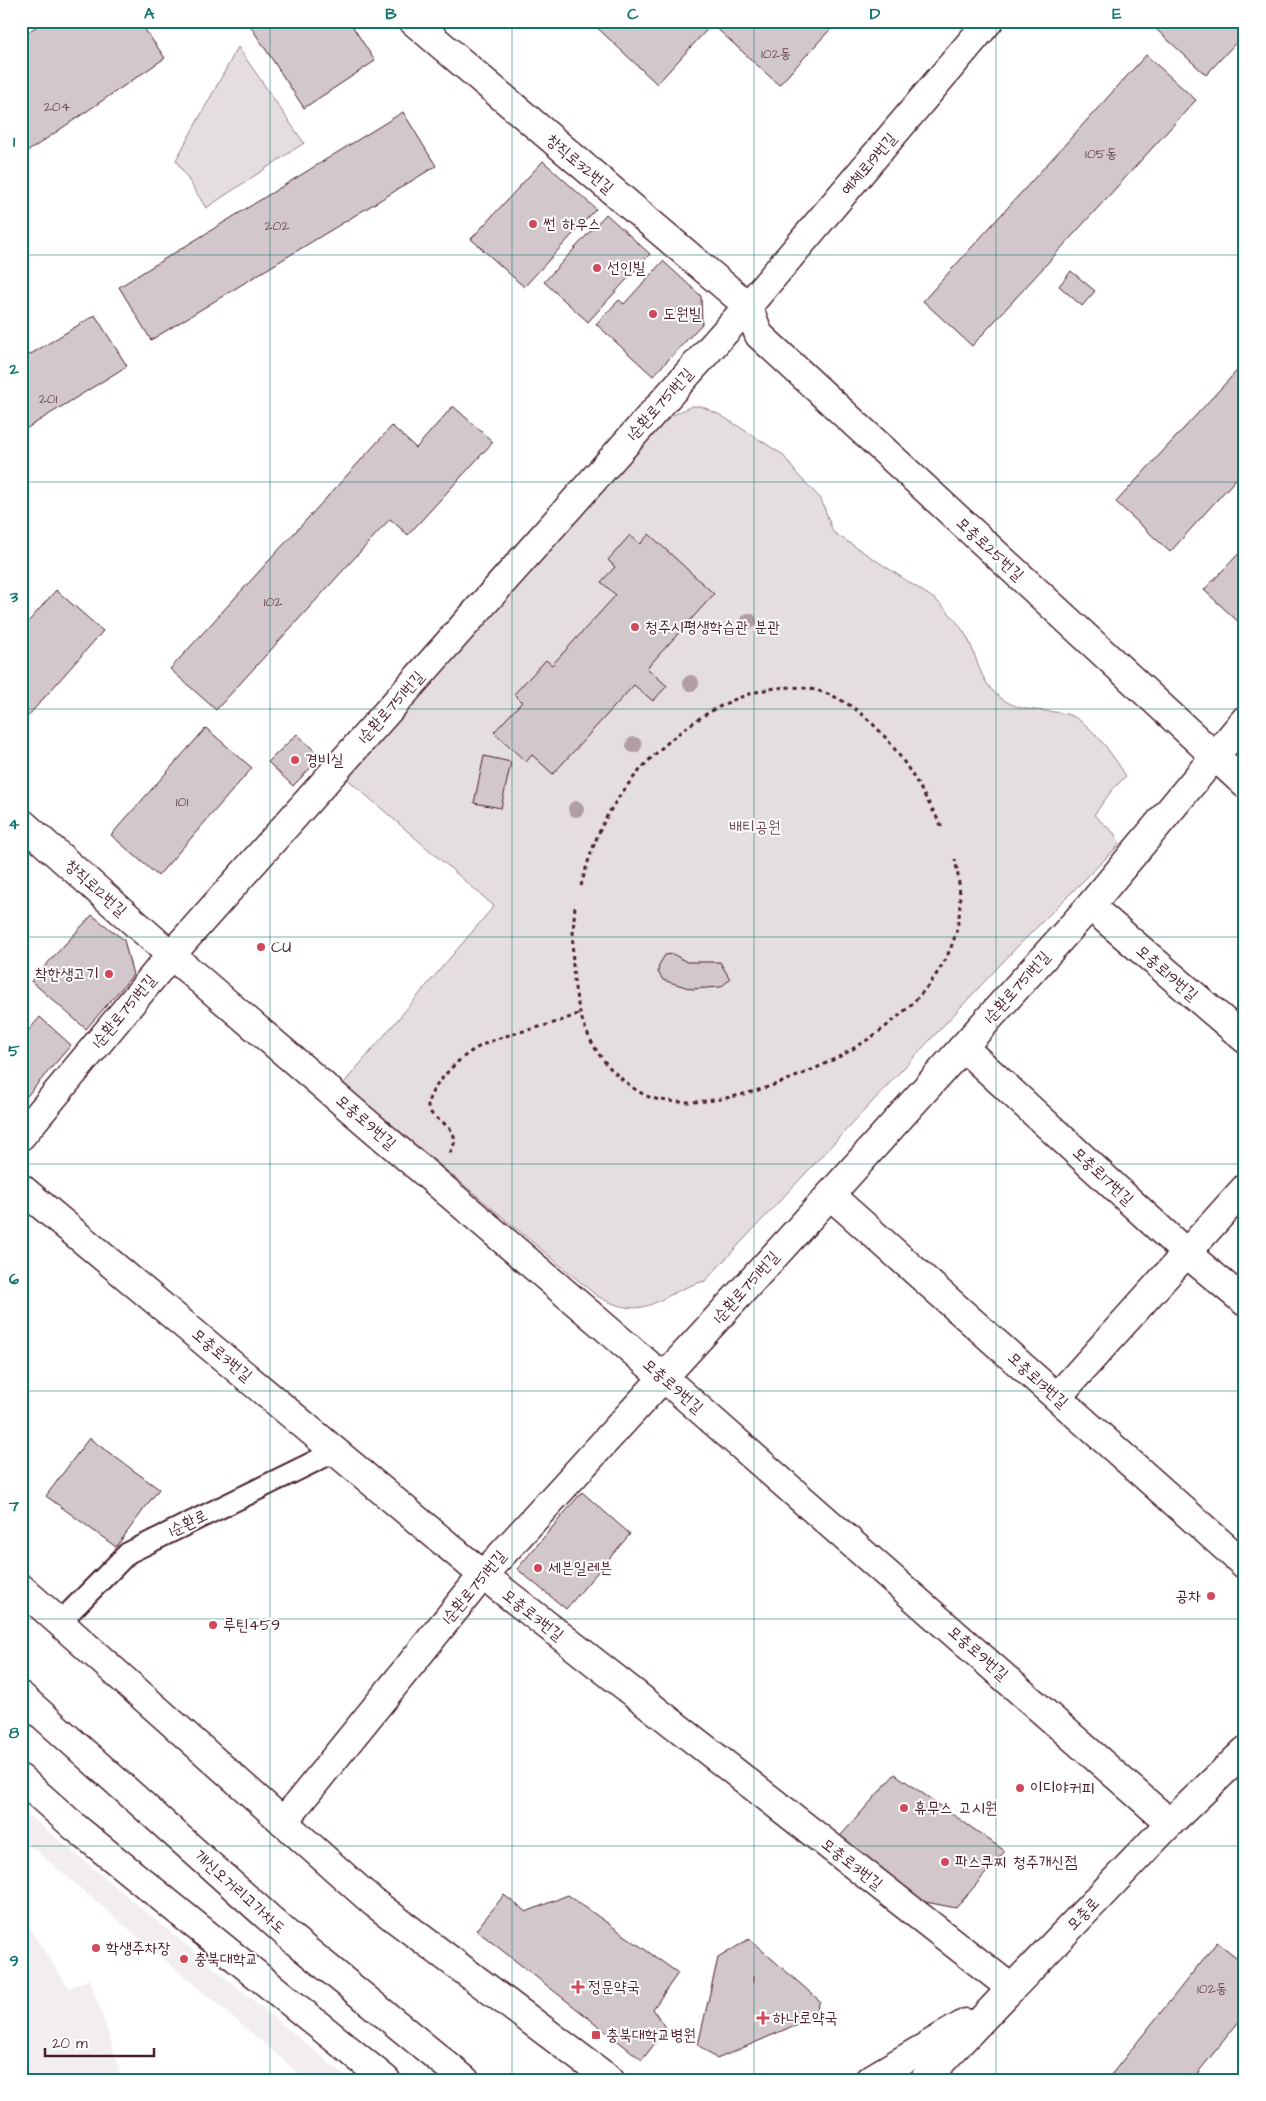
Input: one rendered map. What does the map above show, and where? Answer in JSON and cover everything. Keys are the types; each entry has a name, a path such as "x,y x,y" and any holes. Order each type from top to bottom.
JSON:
{"street":[{"name":"창직로32번길","path":"413,21 748,306"},
{"name":"예체로19번길","path":"748,306 990,21"},
{"name":"모충로25번길","path":"748,306 759,335 1245,784"},
{"name":"1순환로751번길","path":"21,1136 171,955 748,306"},
{"name":"1순환로751번길","path":"283,1822 483,1575 830,1195 1090,906 1213,756 1245,720"},
{"name":"창직로12번길","path":"21,822 171,955"},
{"name":"모충로19번길","path":"1090,906 1245,1040"},
{"name":"모충로9번길","path":"171,955 663,1377 1170,1823"},
{"name":"모충로17번길","path":"964,1047 1186,1253 1245,1302"},
{"name":"모충로3번길","path":"21,1188 483,1575 1011,1988"},
{"path":"1057,1397 1245,1188"},
{"name":"모충로13번길","path":"830,1195 1245,1565"},
{"path":"21,1588 373,1902 610,2080"},
{"name":"개신오거리고가차도","path":"21,1696 290,1936 466,2080"},
{"name":"모충로","path":"932,2075 1011,1988 1170,1823 1245,1751"},
{"path":"21,1779 76,1828 386,2080"},
{"path":"869,2080 966,2023 1011,1988"}],"lane":[{"name":"1순환로","path":"60,1622 128,1552 336,1451"}],"path":[{"path":"581,886 589,857 601,827 634,776 683,730 704,715 751,692 776,688 800,688 821,692 839,699 860,713 878,731 909,770 942,827"},
{"path":"575,907 571,962 580,1013 587,1035 606,1066 632,1088 656,1099 701,1102 794,1078 841,1056 876,1034 912,1002 940,969 955,935 961,905 955,859"},
{"path":"443,1157 449,1156 453,1148 452,1132 448,1125 432,1115 428,1107 437,1084 457,1061 480,1045 517,1032 562,1022 580,1013"}],"shaded area":[{"name":"충북대학교","path":"21,1809 350,2080 307,2080 21,1838"},
{"path":"21,1916 69,1988 90,1979 120,2069 116,2080 21,2080"}],"green space":[{"path":"238,47 304,143 206,208 176,160"},
{"name":"배티공원","path":"692,406 701,406 722,416 782,454 798,475 821,499 833,532 936,600 950,614 966,635 983,677 997,695 1005,701 1022,708 1056,712 1075,717 1100,740 1126,776 1112,790 1094,815 1114,833 1120,844 1014,950 705,1281 689,1286 653,1304 629,1308 597,1296 343,1084 494,906 346,778 665,419"}],"building":[{"path":"44,21 139,21 165,58 21,156 21,37"},
{"path":"247,21 349,21 375,61 304,108"},
{"path":"590,21 838,21 779,85 712,24 657,84"},
{"path":"1163,21 1245,21 1245,33 1206,75 1156,29"},
{"path":"1146,55 1196,100 972,346 923,301"},
{"path":"403,112 436,166 151,340 119,287"},
{"name":"썬 하우스","path":"543,161 596,209 524,287 471,239"},
{"name":"선인빌","path":"606,214 650,254 588,322 544,282"},
{"name":"도원빌","path":"663,261 701,296 702,324 653,376 596,324 619,300 624,304"},
{"path":"1071,271 1095,291 1082,306 1059,286"},
{"path":"95,315 127,366 21,432 21,360"},
{"path":"1245,362 1245,469 1170,552 1116,502"},
{"path":"453,406 493,442 408,535 390,519 216,710 170,669 392,426 416,448"},
{"name":"청주시평생학습관 분관","path":"649,534 714,594 647,668 667,686 653,701 634,685 553,774 532,755 526,762 494,732 522,702 514,694 546,660 552,665 616,595 601,582 615,567 608,560 630,535 640,544"},
{"path":"1245,547 1245,628 1204,590"},
{"path":"56,590 103,631 21,724 21,630"},
{"path":"206,728 252,768 158,876 111,835"},
{"name":"경비실","path":"297,734 321,757 293,786 268,762"},
{"path":"484,756 511,762 501,808 474,803"},
{"path":"92,915 124,940 133,975 86,1029 31,981"},
{"path":"673,954 687,962 720,962 730,979 721,987 692,989 663,980 658,972 659,965 665,955"},
{"path":"40,1017 71,1045 21,1103 21,1039"},
{"path":"89,1438 159,1489 116,1547 46,1496"},
{"path":"582,1492 630,1534 566,1609 517,1569"},
{"name":"휴무스 고시원","path":"895,1774 1005,1851 956,1908 910,1899 835,1842"},
{"path":"504,1895 526,1912 568,1895 678,1973 653,2009 666,2029 642,2060 476,1930"},
{"path":"749,1939 820,2001 814,2017 717,2059 698,2045 718,1958"},
{"path":"1217,1942 1245,1964 1245,2014 1192,2080 1107,2080"}],"place":[{"name":"썬 하우스","path":"533,224"},
{"name":"선인빌","path":"597,268"},
{"name":"도원빌","path":"653,314"},
{"name":"청주시평생학습관 분관","path":"635,627"},
{"name":"경비실","path":"295,760"},
{"name":"CU","path":"261,947"},
{"name":"착한생고기","path":"109,974"},
{"name":"세븐일레븐","path":"538,1568"},
{"name":"공차","path":"1211,1596"},
{"name":"루틴459","path":"213,1625"},
{"name":"이디야커피","path":"1020,1788"},
{"name":"휴무스 고시원","path":"904,1808"},
{"name":"파스쿠찌 청주개신점","path":"945,1862"},
{"name":"학생주차장","path":"96,1948"},
{"name":"충북대학교","path":"184,1959"},
{"name":"정문약국","path":"578,1987"},
{"name":"하나로약국","path":"763,2018"},
{"name":"충북대학교병원","path":"596,2035"}]}
